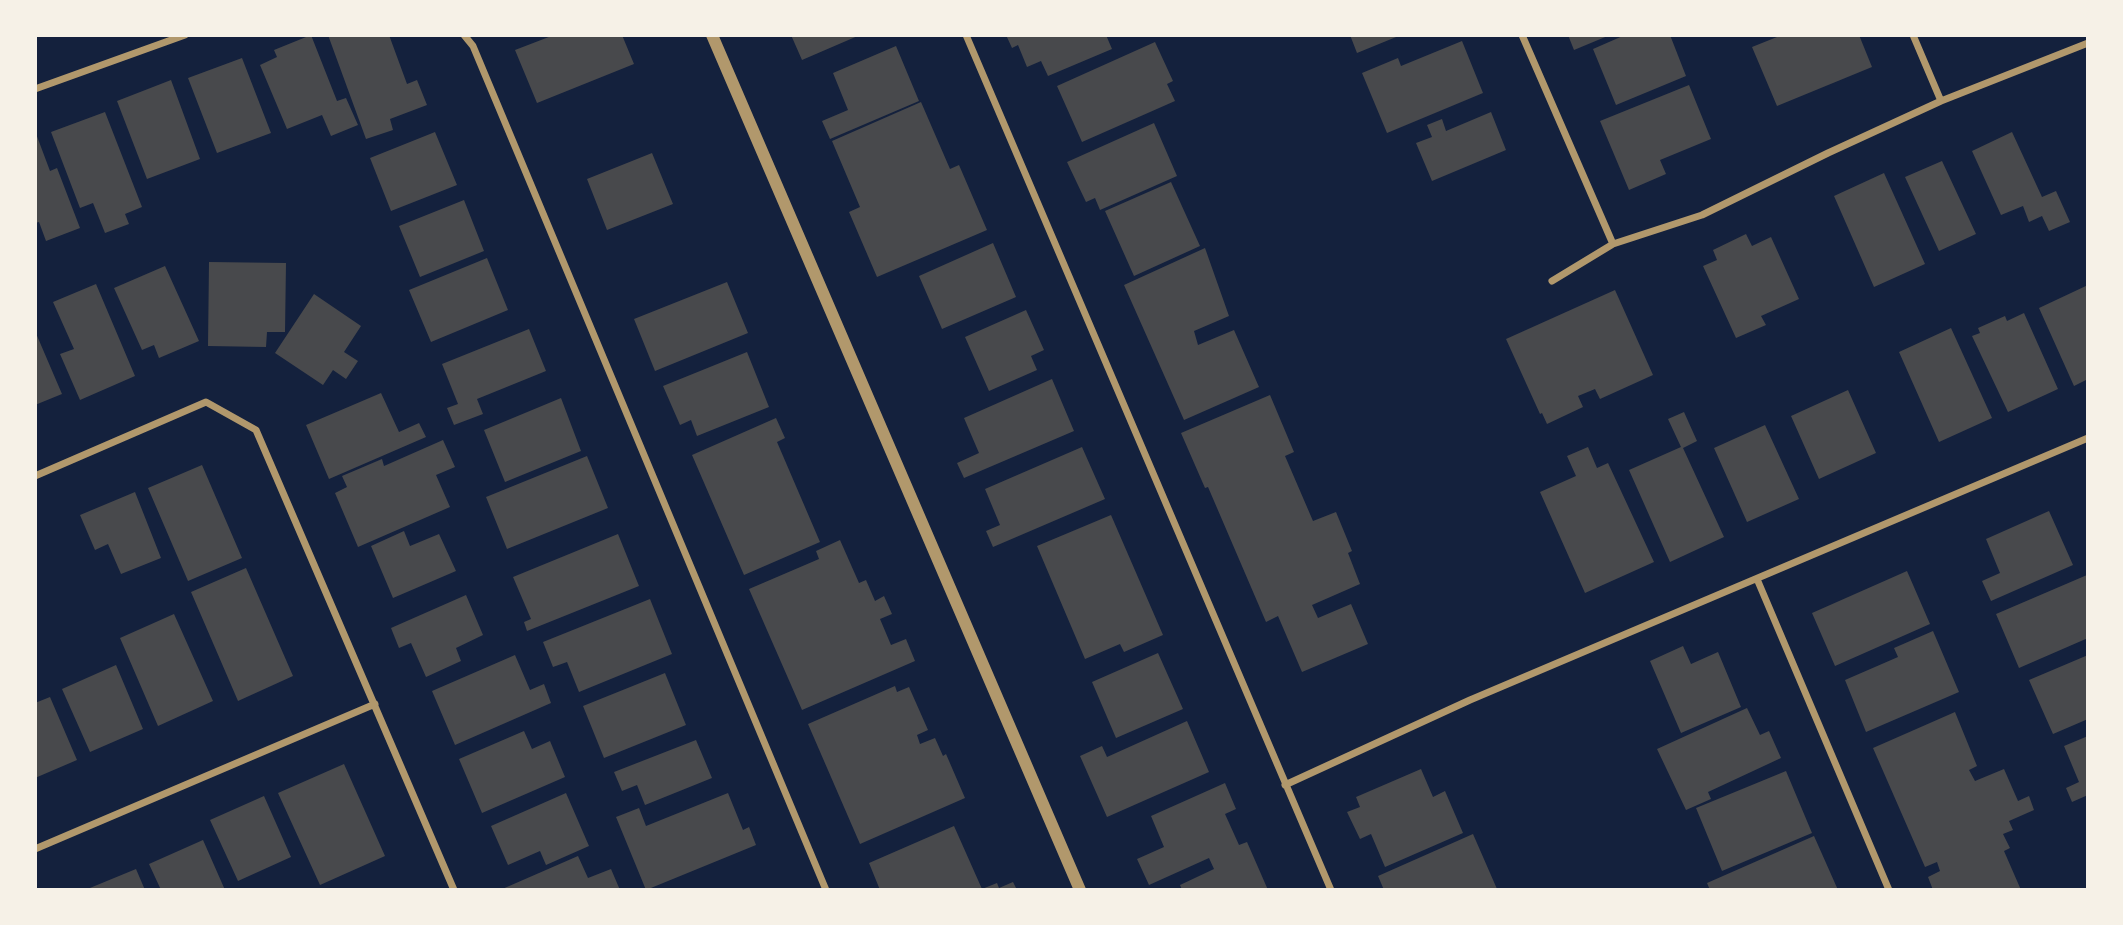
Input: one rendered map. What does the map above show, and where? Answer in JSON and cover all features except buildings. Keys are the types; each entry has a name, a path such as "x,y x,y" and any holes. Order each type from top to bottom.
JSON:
{"street":[{"path":"35,89 185,35"},
{"path":"464,35 473,46 825,888 813,890"},
{"path":"712,35 1080,890"},
{"path":"967,35 1331,890"},
{"path":"1522,35 1613,244"},
{"path":"1913,35 1941,101"},
{"path":"1552,281 1613,244 1702,215 1941,101 2088,43"},
{"path":"35,476 206,402 256,430 454,890"},
{"path":"1285,785 1470,700 2086,439 2088,449"},
{"path":"1757,579 1889,890"},
{"path":"35,849 375,704"}]}
